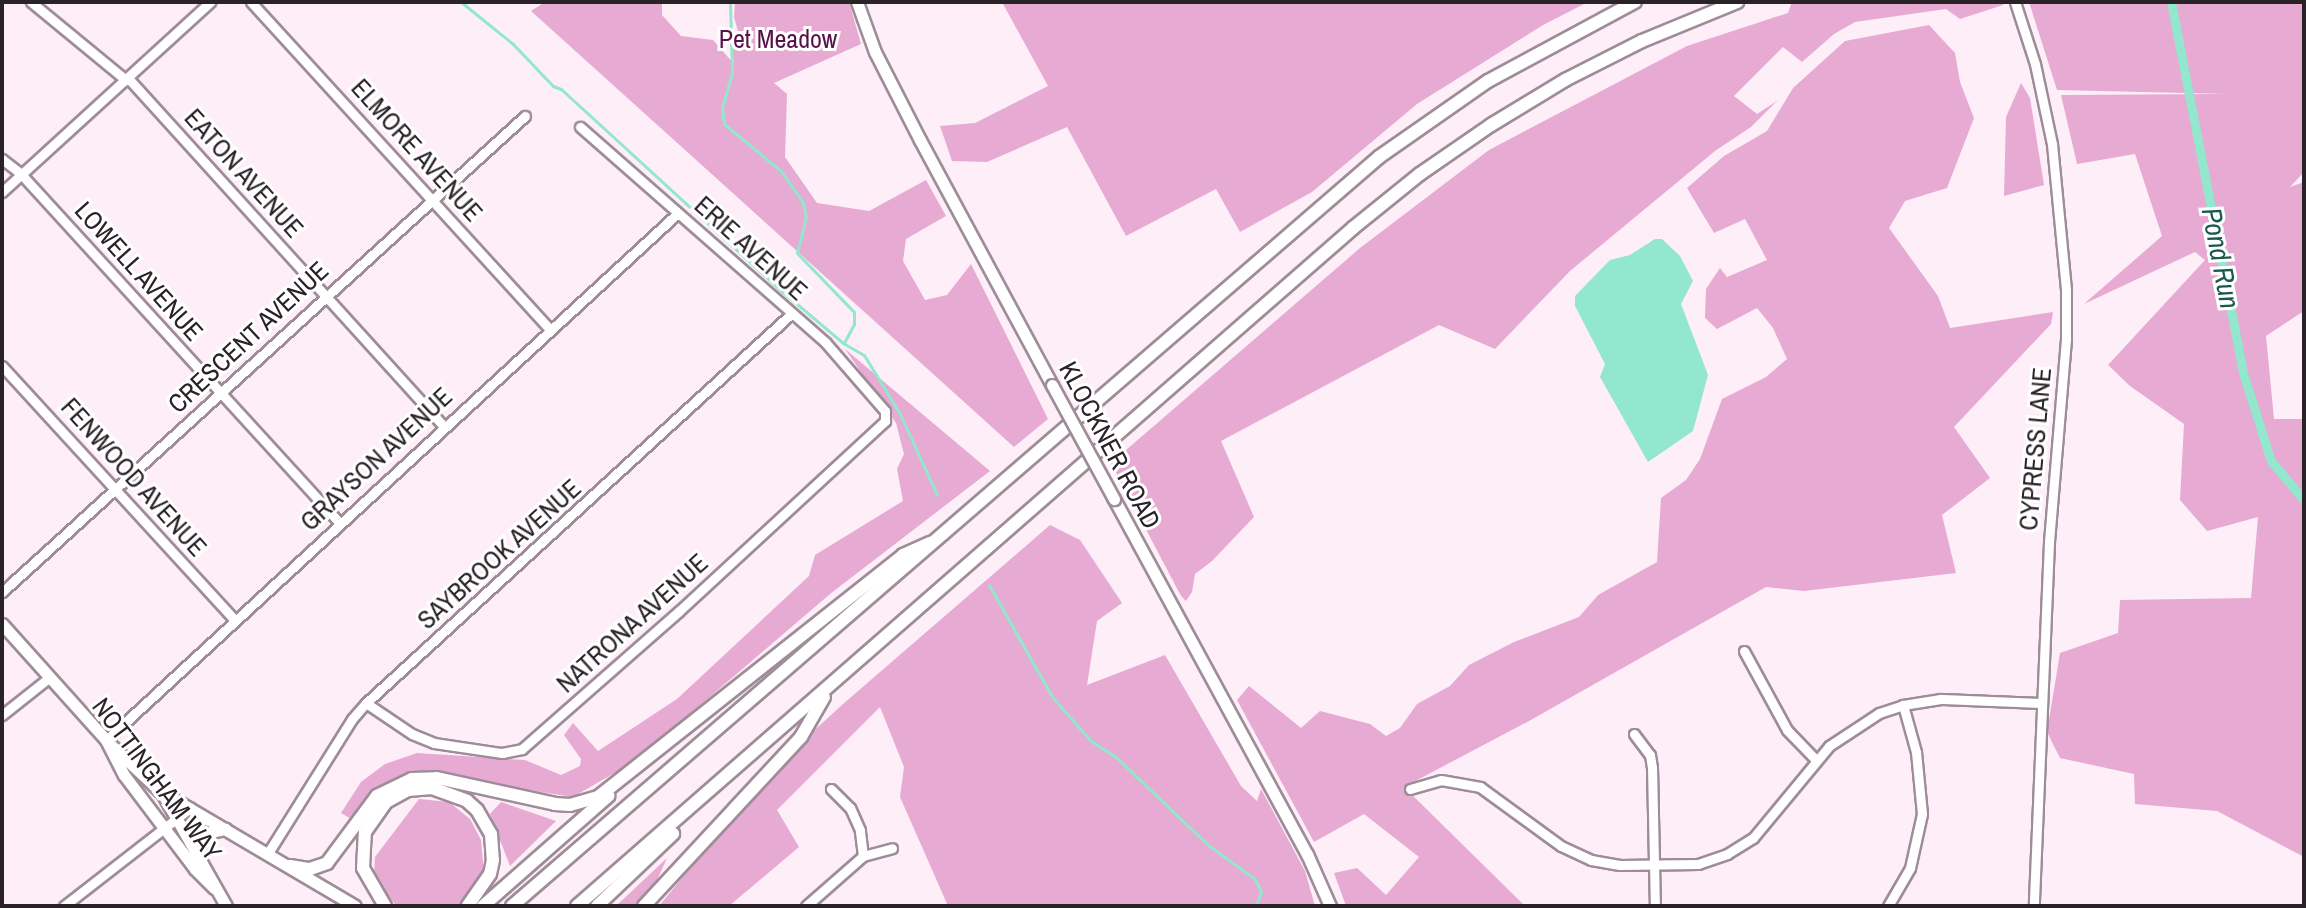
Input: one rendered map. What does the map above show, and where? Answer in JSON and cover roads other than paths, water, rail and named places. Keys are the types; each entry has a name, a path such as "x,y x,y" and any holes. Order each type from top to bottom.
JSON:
{"highway":[{"path":"512,906 944,536 1379,157 1451,105 1526,58 1635,2"},
{"path":"577,906 1353,228 1420,174 1491,125 1565,80 1642,41 1737,2"},
{"path":"483,906 736,685 903,555 944,536"},
{"path":"644,906 801,737 829,689"},
{"path":"597,906 790,723"},
{"path":"290,866 310,869 327,863 367,807 397,783 426,777 570,805 598,797 652,756"},
{"path":"385,906 363,868 365,832 386,802 420,788 444,790 467,801 491,834 493,860 490,874 468,906"}],"main road":[{"name":"KLOCKNER ROAD","path":"857,2 875,52 920,140 1307,854 1330,906"},
{"name":"NOTTINGHAM WAY","path":"2,624 106,740 124,775 214,888"},
{"path":"106,740 160,791 355,906"},
{"name":"NOTTINGHAM WAY","path":"160,791 226,906"},
{"path":"214,888 198,839 206,831 226,829"}],"street":[{"name":"EATON AVENUE","path":"31,2 127,79 443,426"},
{"path":"2,192 210,2"},
{"name":"ELMORE AVENUE","path":"251,2 550,329"},
{"name":"CYPRESS LANE","path":"2015,2 2035,64 2052,144 2066,290 2066,339 2049,542 2034,906"},
{"name":"CRESCENT AVENUE","path":"2,592 431,198 525,116"},
{"name":"ERIE AVENUE","path":"580,127 825,342 885,411"},
{"name":"LOWELL AVENUE","path":"2,159 21,174 339,522"},
{"name":"GRAYSON AVENUE","path":"106,740 443,426 678,213"},
{"name":"SAYBROOK AVENUE","path":"268,853 352,719 366,703 791,314"},
{"name":"FENWOOD AVENUE","path":"2,366 234,619"},
{"name":"NATRONA AVENUE","path":"366,703 412,734 434,743 502,753 522,749 882,426 885,411"},
{"path":"1744,651 1787,730 1816,760"},
{"path":"2,715 50,677"},
{"path":"1410,789 1441,780 1468,783 1490,792 1577,855 1608,864 1698,864 1741,847 1765,828 1816,760 1860,723 1903,705 1941,699 2042,703"},
{"path":"1888,906 1910,868 1922,814 1918,762 1903,705"},
{"path":"1634,734 1650,755 1655,906"},
{"path":"831,789 850,808 860,830 863,856"},
{"path":"64,906 190,808"},
{"path":"810,904 863,856 892,848"}],"waterway":[{"path":"461,2 513,44 553,86 561,89 778,288 843,343 864,355 900,414 937,495"},
{"path":"730,2 732,73 722,108 724,124 781,171 803,203 806,217 797,253 854,312 854,324 844,343"},
{"name":"Pond Run","path":"2171,2 2244,376 2271,461 2304,500"},
{"path":"989,585 1053,698 1091,741 1116,757 1208,845 1255,879 1261,892 1256,906"}],"park label":[{"name":"Pet Meadow","path":"778,39"}]}
